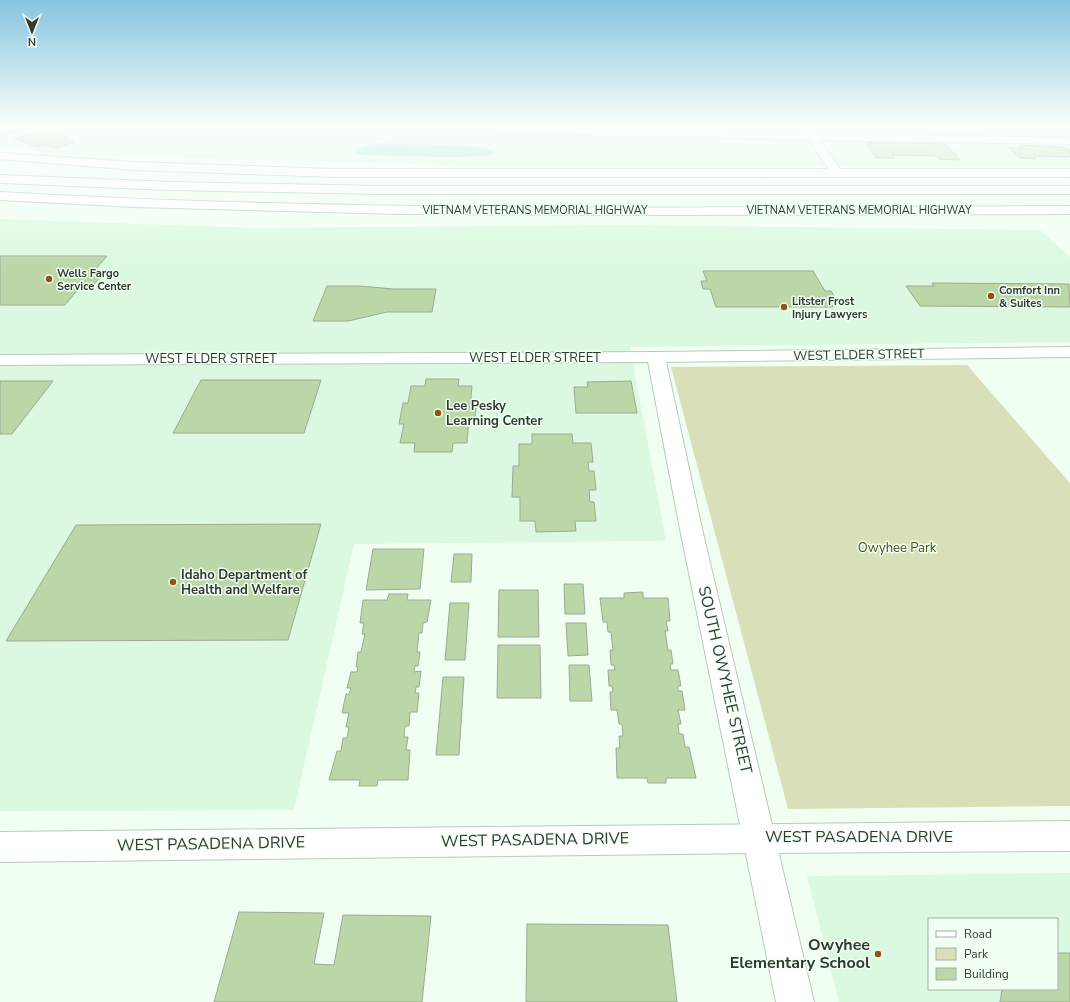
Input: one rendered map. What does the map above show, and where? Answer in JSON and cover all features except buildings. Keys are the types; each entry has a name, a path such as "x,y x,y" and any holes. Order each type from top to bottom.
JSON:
{"main road":[{"path":"62,174 149,179 523,191"},
{"name":"VIETNAM VETERANS MEMORIAL HIGHWAY","path":"0,179 103,184 245,188 523,191 1070,190"},
{"name":"VIETNAM VETERANS MEMORIAL HIGHWAY","path":"0,196 267,207 677,210 1070,210"},
{"path":"0,208 284,218 463,217 677,210"},
{"name":"WEST ELDER STREET","path":"0,360 656,357"},
{"name":"SOUTH OWYHEE STREET","path":"656,357 691,528 795,1002"}],"street":[{"name":"WEST ELDER STREET","path":"656,357 1070,352"},
{"name":"WEST PASADENA DRIVE","path":"0,847 1070,836"}],"shaded area":[{"path":"0,219 257,228 621,225 1040,230 1070,257 1070,342 630,347 666,541 354,544 294,810 0,811"},
{"name":"Owyhee Elementary School","path":"1070,873 1070,1002 839,1002 807,876"}],"green space":[{"name":"Owyhee Park","path":"967,365 1070,483 1070,806 788,809 671,367"}],"place":[{"name":"Wells Fargo Service Center","path":"49,279"},
{"name":"Comfort Inn & Suites","path":"991,296"},
{"name":"Litster Frost Injury Lawyers","path":"784,307"},
{"name":"Lee Pesky Learning Center","path":"438,413"},
{"name":"Idaho Department of Health and Welfare","path":"173,582"},
{"name":"Owyhee Elementary School","path":"878,954"}]}
